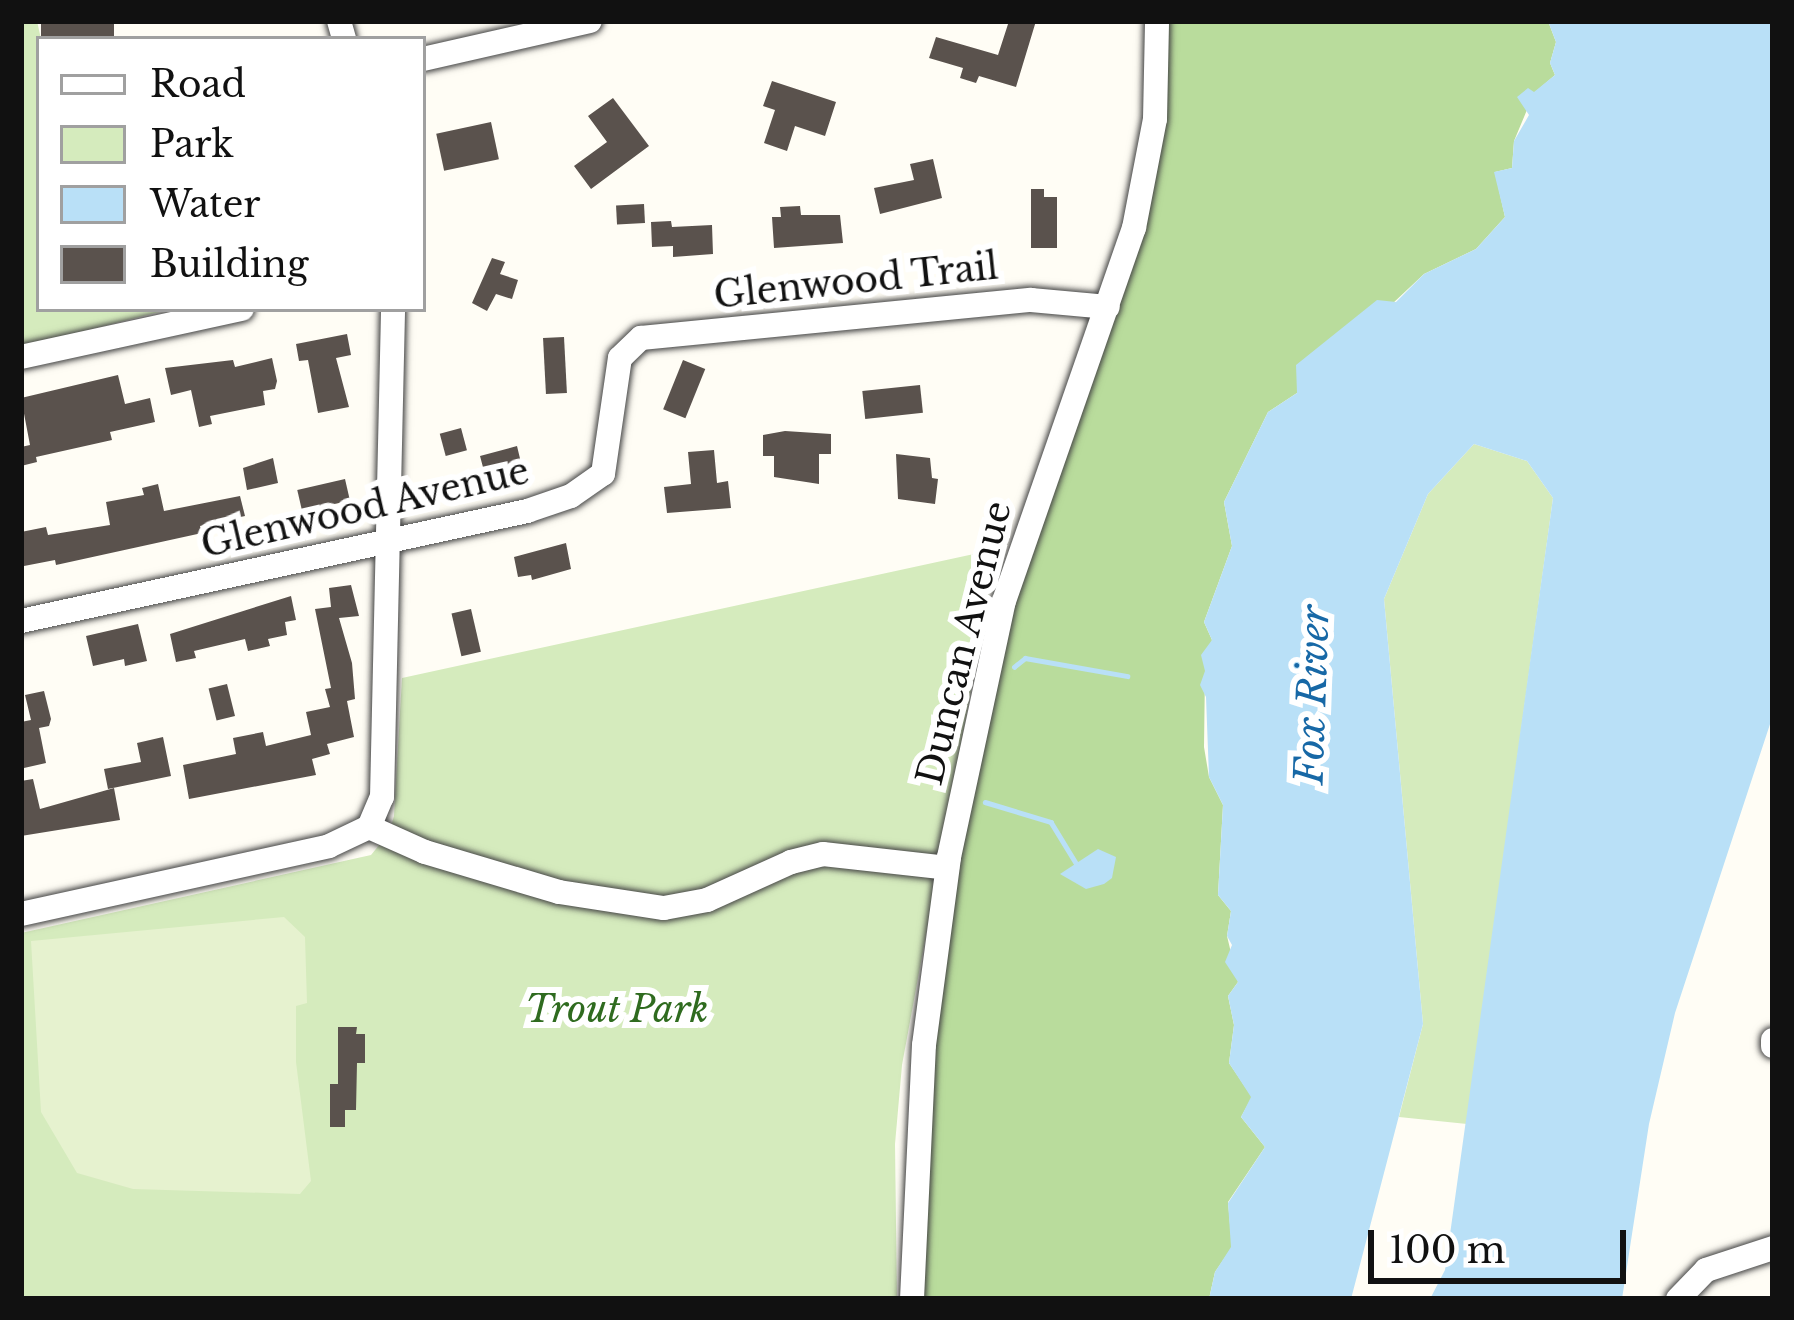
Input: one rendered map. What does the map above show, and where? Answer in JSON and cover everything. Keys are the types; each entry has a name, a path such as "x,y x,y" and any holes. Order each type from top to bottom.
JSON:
{"street":[{"path":"426,58 587,21"},
{"name":"Duncan Avenue","path":"912,1299 916,1134 947,868 1004,601 1108,307 1145,179 1155,119 1157,21"},
{"name":"Glenwood Trail","path":"620,358 626,346 659,334 768,327 879,311 1031,300 1108,307"},
{"path":"21,357 228,312"},
{"path":"21,914 329,846 369,827 382,797 393,312"},
{"name":"Glenwood Avenue","path":"21,621 543,507 590,485 606,464 620,358"},
{"path":"369,827 424,852 559,892 664,908 707,900 791,862 823,854 947,868"},
{"path":"1678,1299 1706,1270 1773,1248"}],"green space":[{"path":"21,21 37,21 36,312 159,312 21,347"},
{"path":"1165,21 1548,21 1556,42 1550,63 1555,75 1534,93 1514,141 1512,168 1495,172 1505,217 1476,249 1424,274 1297,393 1268,412 1224,502 1232,546 1204,622 1212,640 1205,671 1204,747 1209,777 1223,805 1218,895 1231,911 1227,936 1238,982 1228,996 1234,1025 1229,1063 1252,1097 1241,1117 1265,1147 1228,1202 1232,1247 1215,1272 1209,1299 923,1299 934,1048 954,893 1000,656 1054,472 1117,309"},
{"path":"1474,444 1527,461 1553,498 1467,1124 1399,1117 1423,1024 1384,599 1428,494"},
{"name":"Trout Park","path":"997,549 902,1065 895,1144 897,1299 21,1299 21,933 371,855 389,833 394,816 402,678"},
{"path":"284,917 305,937 307,1003 296,1006 296,1062 311,1181 300,1194 133,1189 77,1173 41,1112 31,941"}],"water":[{"name":"Fox River","path":"1548,21 1773,21 1773,715 1675,1013 1649,1124 1622,1299 1430,1299 1445,1270 1553,498 1527,461 1474,444 1428,494 1384,599 1423,1024 1351,1299 1209,1299 1215,1272 1231,1247 1228,1203 1265,1147 1241,1117 1251,1097 1229,1063 1234,1025 1228,996 1238,982 1225,962 1232,945 1227,936 1231,911 1218,895 1223,805 1209,777 1206,697 1200,685 1205,671 1201,655 1212,640 1204,622 1232,546 1224,502 1268,412 1297,393 1296,365 1377,300 1396,302 1424,274 1476,249 1505,217 1494,172 1512,168 1514,141 1529,115 1517,97 1528,88 1534,92 1555,75 1550,63 1556,42"},
{"path":"1098,849 1116,857 1112,878 1104,884 1086,889 1060,874"}],"building":[{"path":"41,21 114,21 114,36 41,36"},
{"path":"1009,21 1036,21 1016,87 979,76 976,83 960,78 963,68 929,58 936,37 998,55"},
{"path":"772,81 836,102 825,136 795,126 787,151 764,143 775,110 763,106"},
{"path":"613,98 649,146 591,189 574,166 607,142 588,116"},
{"path":"491,122 499,159 444,171 436,134"},
{"path":"933,159 942,198 880,214 874,188 914,180 910,164"},
{"path":"1031,189 1044,189 1044,197 1057,197 1057,248 1031,248"},
{"path":"644,204 645,223 617,224 616,205"},
{"path":"800,206 801,215 840,215 843,243 774,248 772,217 781,217 780,207"},
{"path":"671,221 672,227 712,225 713,254 673,257 673,246 652,247 651,222"},
{"path":"492,258 505,262 500,274 518,280 512,299 496,294 487,311 472,303"},
{"path":"347,334 351,355 336,358 349,407 318,413 308,360 299,361 296,344"},
{"path":"564,337 567,393 546,394 543,338"},
{"path":"272,358 277,381 275,389 263,391 265,405 210,416 212,424 199,427 191,390 171,395 165,368 233,360 235,367"},
{"path":"683,360 705,369 685,418 663,409"},
{"path":"118,375 125,404 150,398 155,422 110,432 112,440 36,457 37,462 21,466 21,447 30,445 21,398"},
{"path":"920,385 923,413 865,419 862,391"},
{"path":"461,428 467,450 446,456 440,434"},
{"path":"785,431 831,434 831,454 819,454 819,484 774,477 774,456 763,456 763,435"},
{"path":"517,446 523,471 502,477 499,467 484,471 480,456"},
{"path":"714,450 717,483 728,481 731,508 667,513 664,487 691,484 688,452"},
{"path":"896,454 930,458 932,478 938,479 935,504 898,499"},
{"path":"273,458 278,483 247,490 243,468"},
{"path":"345,479 350,500 302,511 297,490"},
{"path":"158,484 164,511 240,496 245,516 200,526 202,533 56,565 55,560 24,566 21,532 46,527 48,535 110,525 106,502 144,495 142,488"},
{"path":"566,543 571,569 532,580 531,575 518,577 514,557"},
{"path":"351,585 359,616 339,618 352,663 355,699 347,701 354,737 327,744 330,754 312,759 316,775 189,799 183,765 236,754 233,738 263,732 266,746 311,735 306,712 330,707 325,689 331,688 315,609 331,607 329,588"},
{"path":"291,596 296,620 285,622 287,635 268,639 270,646 248,651 245,639 194,651 196,658 176,662 170,634"},
{"path":"471,609 481,652 461,656 452,613"},
{"path":"138,624 147,661 125,666 124,659 93,666 86,636"},
{"path":"227,684 235,716 217,721 209,689"},
{"path":"44,691 51,719 49,726 39,728 46,763 24,768 21,722 31,720 25,695"},
{"path":"163,737 171,776 108,789 104,769 141,762 137,743"},
{"path":"33,779 40,809 114,788 120,820 21,836 21,781"},
{"path":"338,1027 357,1027 356,1034 365,1034 365,1063 357,1063 356,1110 345,1110 345,1127 330,1127 330,1084 338,1084"}],"waterway":[{"path":"1014,667 1025,658 1127,676"},
{"path":"985,802 1051,822 1076,863"}]}
